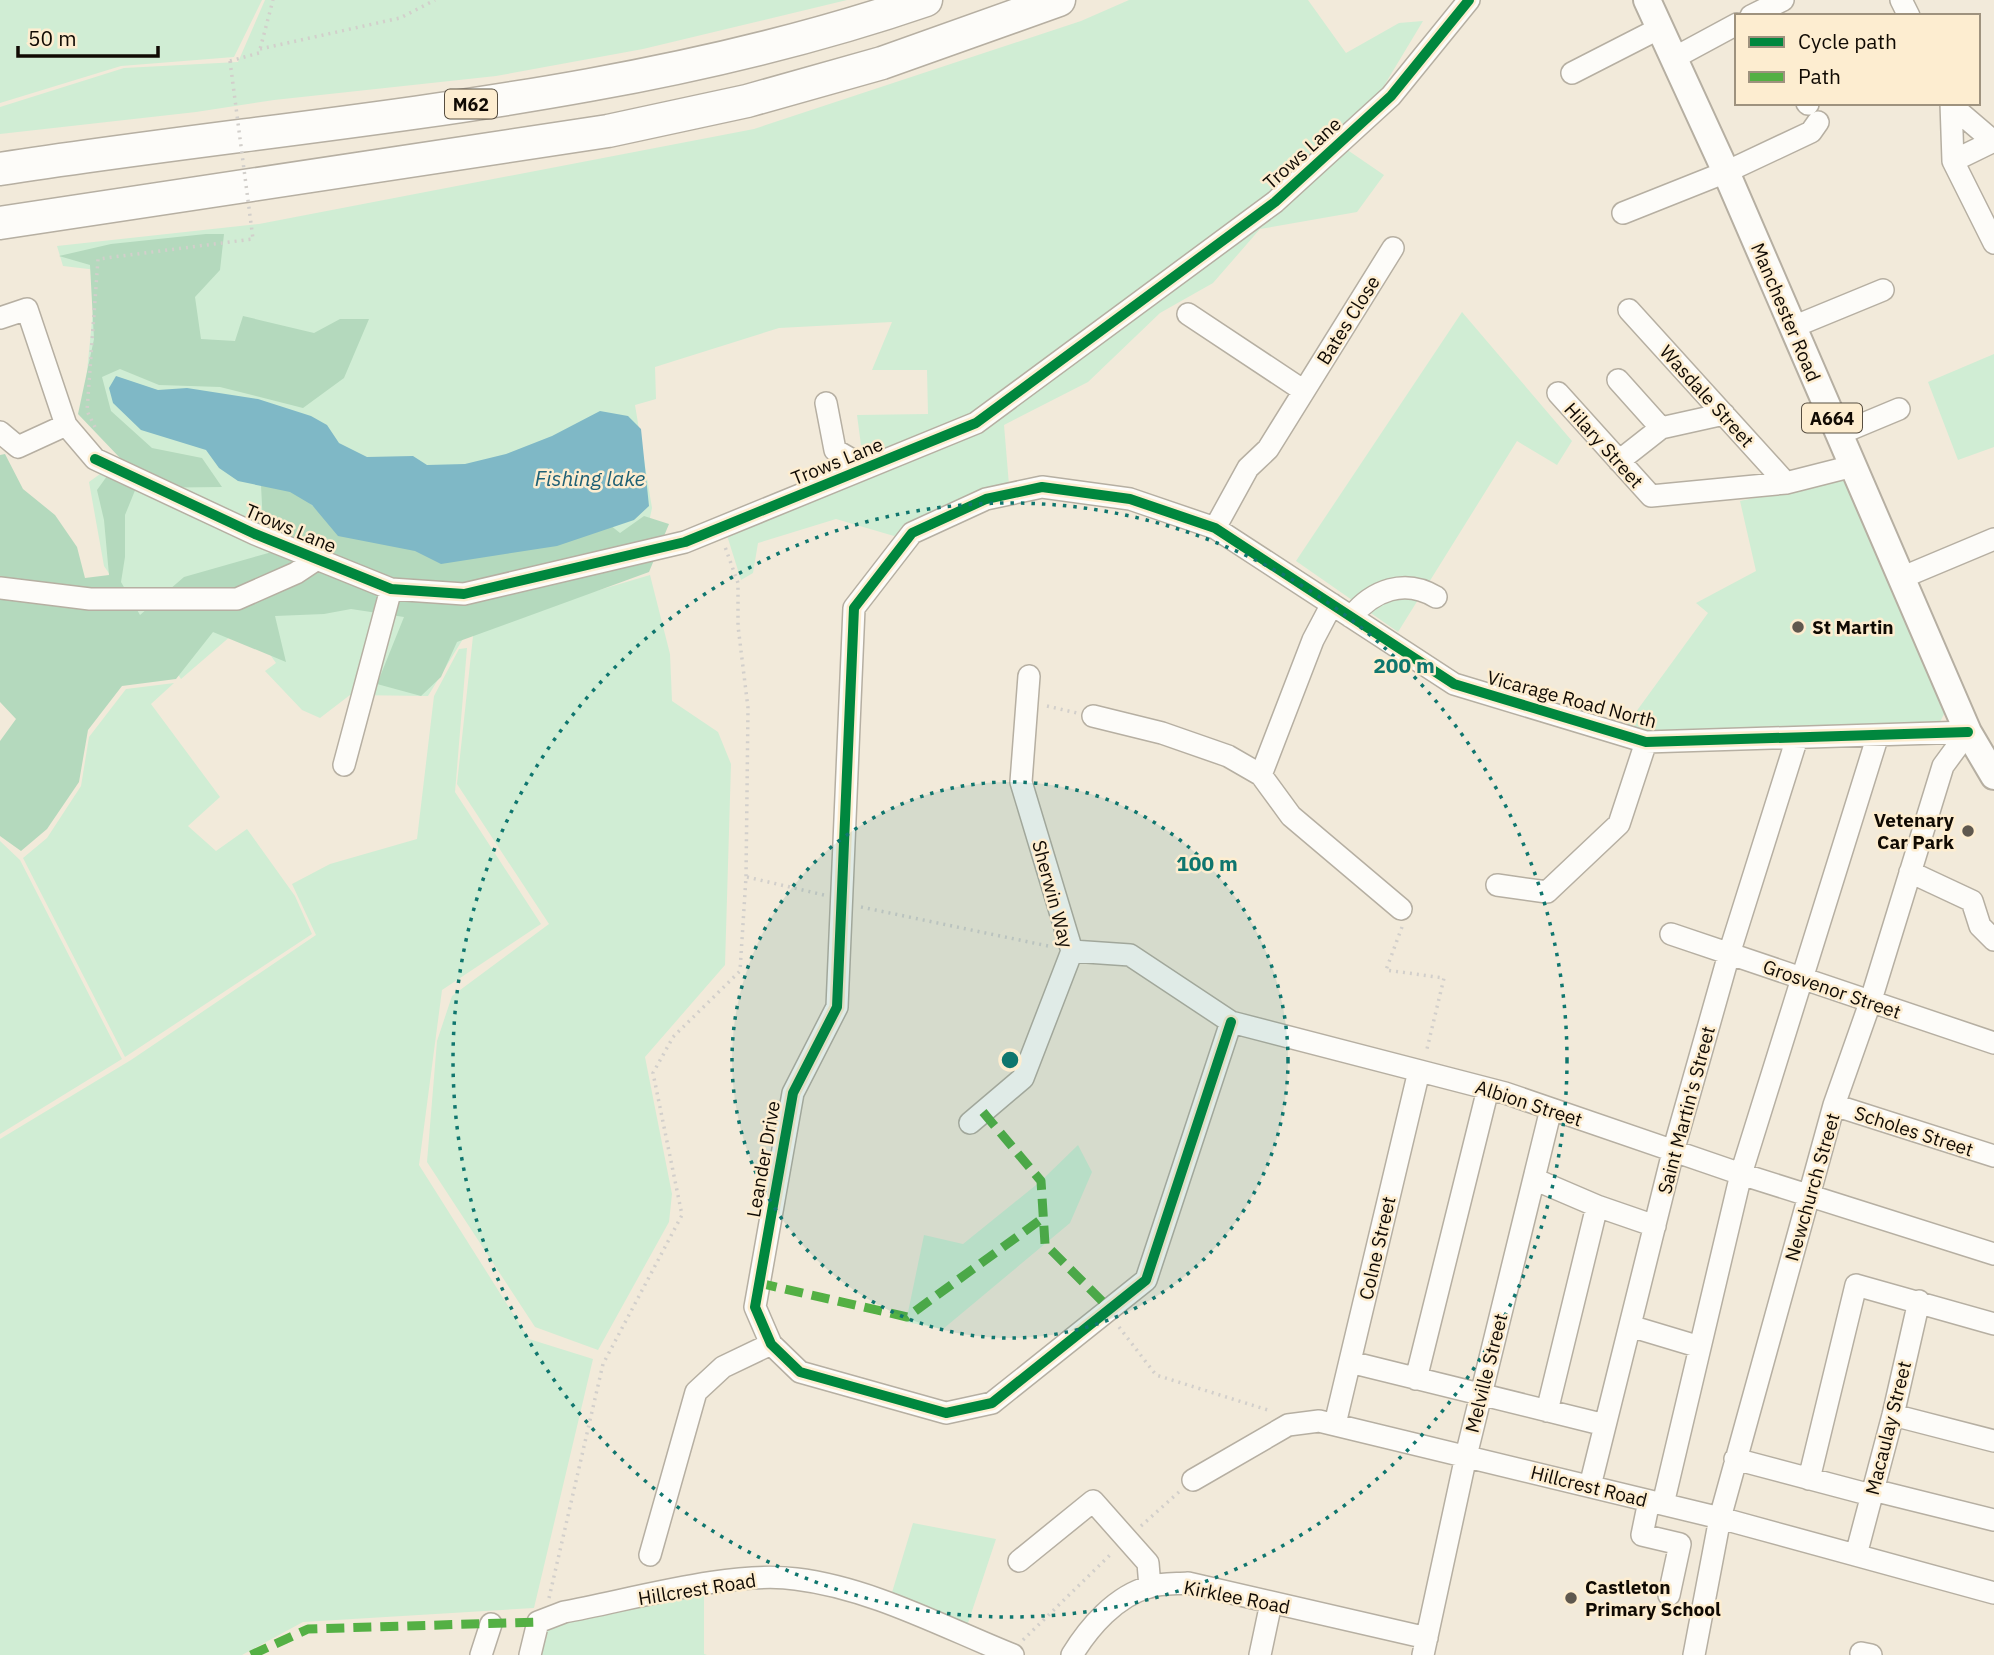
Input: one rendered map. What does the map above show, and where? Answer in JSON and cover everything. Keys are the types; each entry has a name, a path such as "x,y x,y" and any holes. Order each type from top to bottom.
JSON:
{"highway":[{"name":"M62","path":"3,169 286,132 605,84 735,56 873,18 926,0"},
{"name":"M62","path":"0,223 608,131 747,101 882,63 1059,0"},
{"name":"M62","path":"0,234 232,187"}],"main road":[{"name":"Manchester Road","path":"1647,0 1726,172 1968,732 1994,776"}],"street":[{"name":"Trows Lane","path":"66,425 95,459 317,559 391,589 464,594 685,542 976,423 1275,202 1391,96 1469,0"},
{"path":"1758,10 1783,0"},
{"path":"1674,58 1735,25"},
{"path":"1572,73 1660,28"},
{"path":"1951,105 1953,161 1994,243"},
{"path":"1952,105 1994,141 1953,161"},
{"path":"1623,213 1726,172 1811,132 1811,110"},
{"name":"Bates Close","path":"1215,528 1248,468 1268,449 1393,248"},
{"path":"1793,327 1883,290"},
{"path":"0,318 27,309 66,425 18,447 0,432"},
{"name":"Wasdale Street","path":"1629,310 1786,483"},
{"path":"1188,314 1304,391"},
{"path":"1618,380 1661,428"},
{"name":"Hilary Street","path":"1558,393 1651,496 1786,483"},
{"path":"826,403 835,450 866,468"},
{"path":"1839,434 1899,409"},
{"path":"1619,461 1661,428 1724,414"},
{"path":"1786,483 1853,466"},
{"name":"Leander Drive","path":"1215,528 1130,499 1042,487 986,499 912,533 853,608 837,1007 793,1093 755,1307 771,1344 800,1372 946,1413 992,1403 1146,1280 1231,1022"},
{"name":"Vicarage Road North","path":"1215,528 1454,684 1646,742 1968,732"},
{"path":"1901,578 1994,539"},
{"path":"0,588 90,599 237,599 296,573 317,559"},
{"path":"1351,617 1368,597 1390,589 1413,588 1436,597"},
{"path":"344,765 391,589"},
{"path":"1261,775 1313,640 1332,604"},
{"name":"Sherwin Way","path":"970,1123 1023,1078 1072,951 1021,782 1029,676"},
{"path":"1093,716 1175,737 1228,756 1261,775 1290,816 1401,909"},
{"name":"Newchurch Street","path":"1694,1655 1720,1518 1735,1459 1834,1105 1870,1003 1943,766 1968,732"},
{"path":"1669,1595 1680,1544 1642,1535 1656,1502 1700,1347 1741,1174 1804,980 1878,735"},
{"name":"Saint Martin's Street","path":"1590,1486 1673,1152 1729,954 1797,738"},
{"path":"1497,885 1547,892 1619,824 1646,742"},
{"path":"1910,872 1972,901 1980,926 1994,940"},
{"name":"Grosvenor Street","path":"1671,934 1994,1043"},
{"name":"Albion Street","path":"1072,951 1129,955 1231,1022 1488,1089 1673,1152 1994,1254"},
{"name":"Colne Street","path":"1335,1424 1419,1071"},
{"path":"1416,1379 1488,1089"},
{"name":"Scholes Street","path":"1834,1105 1994,1156"},
{"name":"Melville Street","path":"1425,1647 1466,1456 1551,1109"},
{"path":"1534,1179 1597,1206 1655,1226"},
{"path":"1548,1411 1597,1206"},
{"path":"1809,1479 1856,1285 1994,1324"},
{"name":"Macaulay Street","path":"1856,1555 1893,1415 1919,1301"},
{"path":"1630,1326 1700,1347"},
{"path":"650,1555 696,1392 723,1367 771,1344"},
{"path":"1350,1362 1605,1425"},
{"path":"1893,1415 1994,1441"},
{"name":"Hillcrest Road","path":"1192,1480 1288,1425 1320,1421 1720,1518 1994,1593"},
{"path":"1735,1459 1809,1479 1994,1520"},
{"path":"1019,1561 1093,1501 1148,1563 1150,1587"},
{"name":"Hillcrest Road","path":"538,1622 564,1612 744,1578 795,1578 852,1590 1011,1654"},
{"name":"Kirklee Road","path":"1072,1655 1080,1640 1117,1602 1150,1587 1188,1583 1271,1603 1425,1647"},
{"path":"1260,1655 1271,1603"},
{"path":"530,1655 538,1622"},
{"path":"481,1655 491,1624"}],"path":[{"path":"97,430 87,411 98,259 253,239 230,61 258,53 273,0"},
{"path":"260,49 400,18 435,0"},
{"path":"538,1622 552,1591 603,1364 682,1216 653,1073 673,1037 740,971 746,877 748,708 738,625 738,583 719,528"},
{"path":"1027,702 1093,716"},
{"path":"746,877 820,893 841,901 1072,951"},
{"path":"1401,909 1403,923 1386,970 1444,978 1419,1071"},
{"path":"1107,1311 1156,1375 1307,1423"},
{"path":"1011,1654 1127,1538 1192,1480"}],"green space":[{"path":"0,0 262,0 234,57 121,66 0,103"},
{"path":"265,0 847,0 643,49 496,76 0,134 0,107 124,68 238,62"},
{"path":"1129,0 1308,0 1346,53 1399,23 1423,21 1346,149 1384,175 1357,212 1260,229 1213,283 1160,313 1088,382 1004,425 1009,485 894,536 836,519 758,543 753,573 741,580 725,529 863,460 857,415 928,414 927,370 872,370 892,322 779,328 655,367 656,399 635,405 652,508 646,536 474,621 428,696 350,695 320,718 302,710 265,671 276,663 247,622 181,679 104,566 89,482 126,455 83,412 97,270 63,266 57,246 259,224 754,129 1081,21"},
{"path":"224,234 220,270 195,297 201,339 235,341 243,316 314,333 340,319 369,319 344,378 303,408 220,387 159,385 120,369 102,377 111,411 152,448 202,458 222,487 136,488 125,515 125,557 121,582 140,615 184,577 272,552 295,539 263,525 261,485 285,479 327,520 600,517 620,533 644,516 669,524 649,572 457,642 441,677 421,696 377,684 404,617 351,609 324,614 275,616 286,662 213,632 176,679 122,686 88,730 79,782 47,829 21,851 0,836 0,741 16,719 0,702 0,455 5,454 23,489 55,515 77,547 85,578 109,575 104,520 97,490 120,458 78,414 94,339 90,265 59,256 111,244"},
{"path":"1462,312 1572,441 1557,465 1517,441 1398,632 1296,561"},
{"path":"1994,354 1994,447 1958,460 1928,382"},
{"path":"1851,477 1949,704 1940,722 1645,737 1625,727 1708,613 1696,603 1756,571 1740,501"},
{"path":"650,575 670,654 672,701 718,732 731,764 725,965 645,1057 672,1194 669,1222 598,1350 535,1327 427,1162 437,1041 452,996 549,924 457,784 474,627"},
{"path":"467,648 455,792 541,924 442,990 419,1165 529,1339 593,1359 534,1608 303,1622 242,1655 0,1655 0,1139 131,1060 316,935 292,884 330,864 417,839 434,696 459,649"},
{"path":"174,683 151,704 220,797 188,826 216,851 247,829 295,896 312,934 125,1057 23,858 47,838 81,786 89,737 126,689"},
{"path":"0,841 20,860 122,1059 0,1134"},
{"path":"1078,1145 1092,1172 1070,1223 943,1329 906,1322 924,1235 963,1244 1041,1181"},
{"path":"913,1523 996,1539 968,1623 958,1625 890,1599"},
{"path":"704,1595 704,1654 707,1655 537,1655 542,1631 578,1618"}],"water":[{"name":"Fishing lake","path":"116,376 158,390 187,388 258,399 311,416 327,425 339,443 367,457 413,456 427,465 465,464 506,454 552,436 600,411 628,416 641,429 649,506 634,520 557,546 441,564 415,551 338,536 312,505 290,492 238,481 219,468 206,450 141,430 113,403 109,388"}],"marked path":[{"path":"983,1112 1041,1181 1045,1244 1110,1309"},
{"path":"759,1283 907,1317 1043,1218"},
{"path":"251,1655 308,1629 538,1622"}],"cycle path":[{"path":"95,459 255,534 391,589 464,594 685,542 976,423 1275,202 1391,96 1469,0"},
{"path":"1231,1022 1146,1280 992,1403 946,1413 800,1372 771,1344 755,1307 793,1093 837,1007 854,608 912,533 986,499 1042,487 1130,499 1215,528 1454,684 1646,742 1968,732"}],"place":[{"name":"St Martin","path":"1798,627"},
{"name":"Vetenary Car Park","path":"1968,831"},
{"name":"Castleton Primary School","path":"1571,1598"}]}
